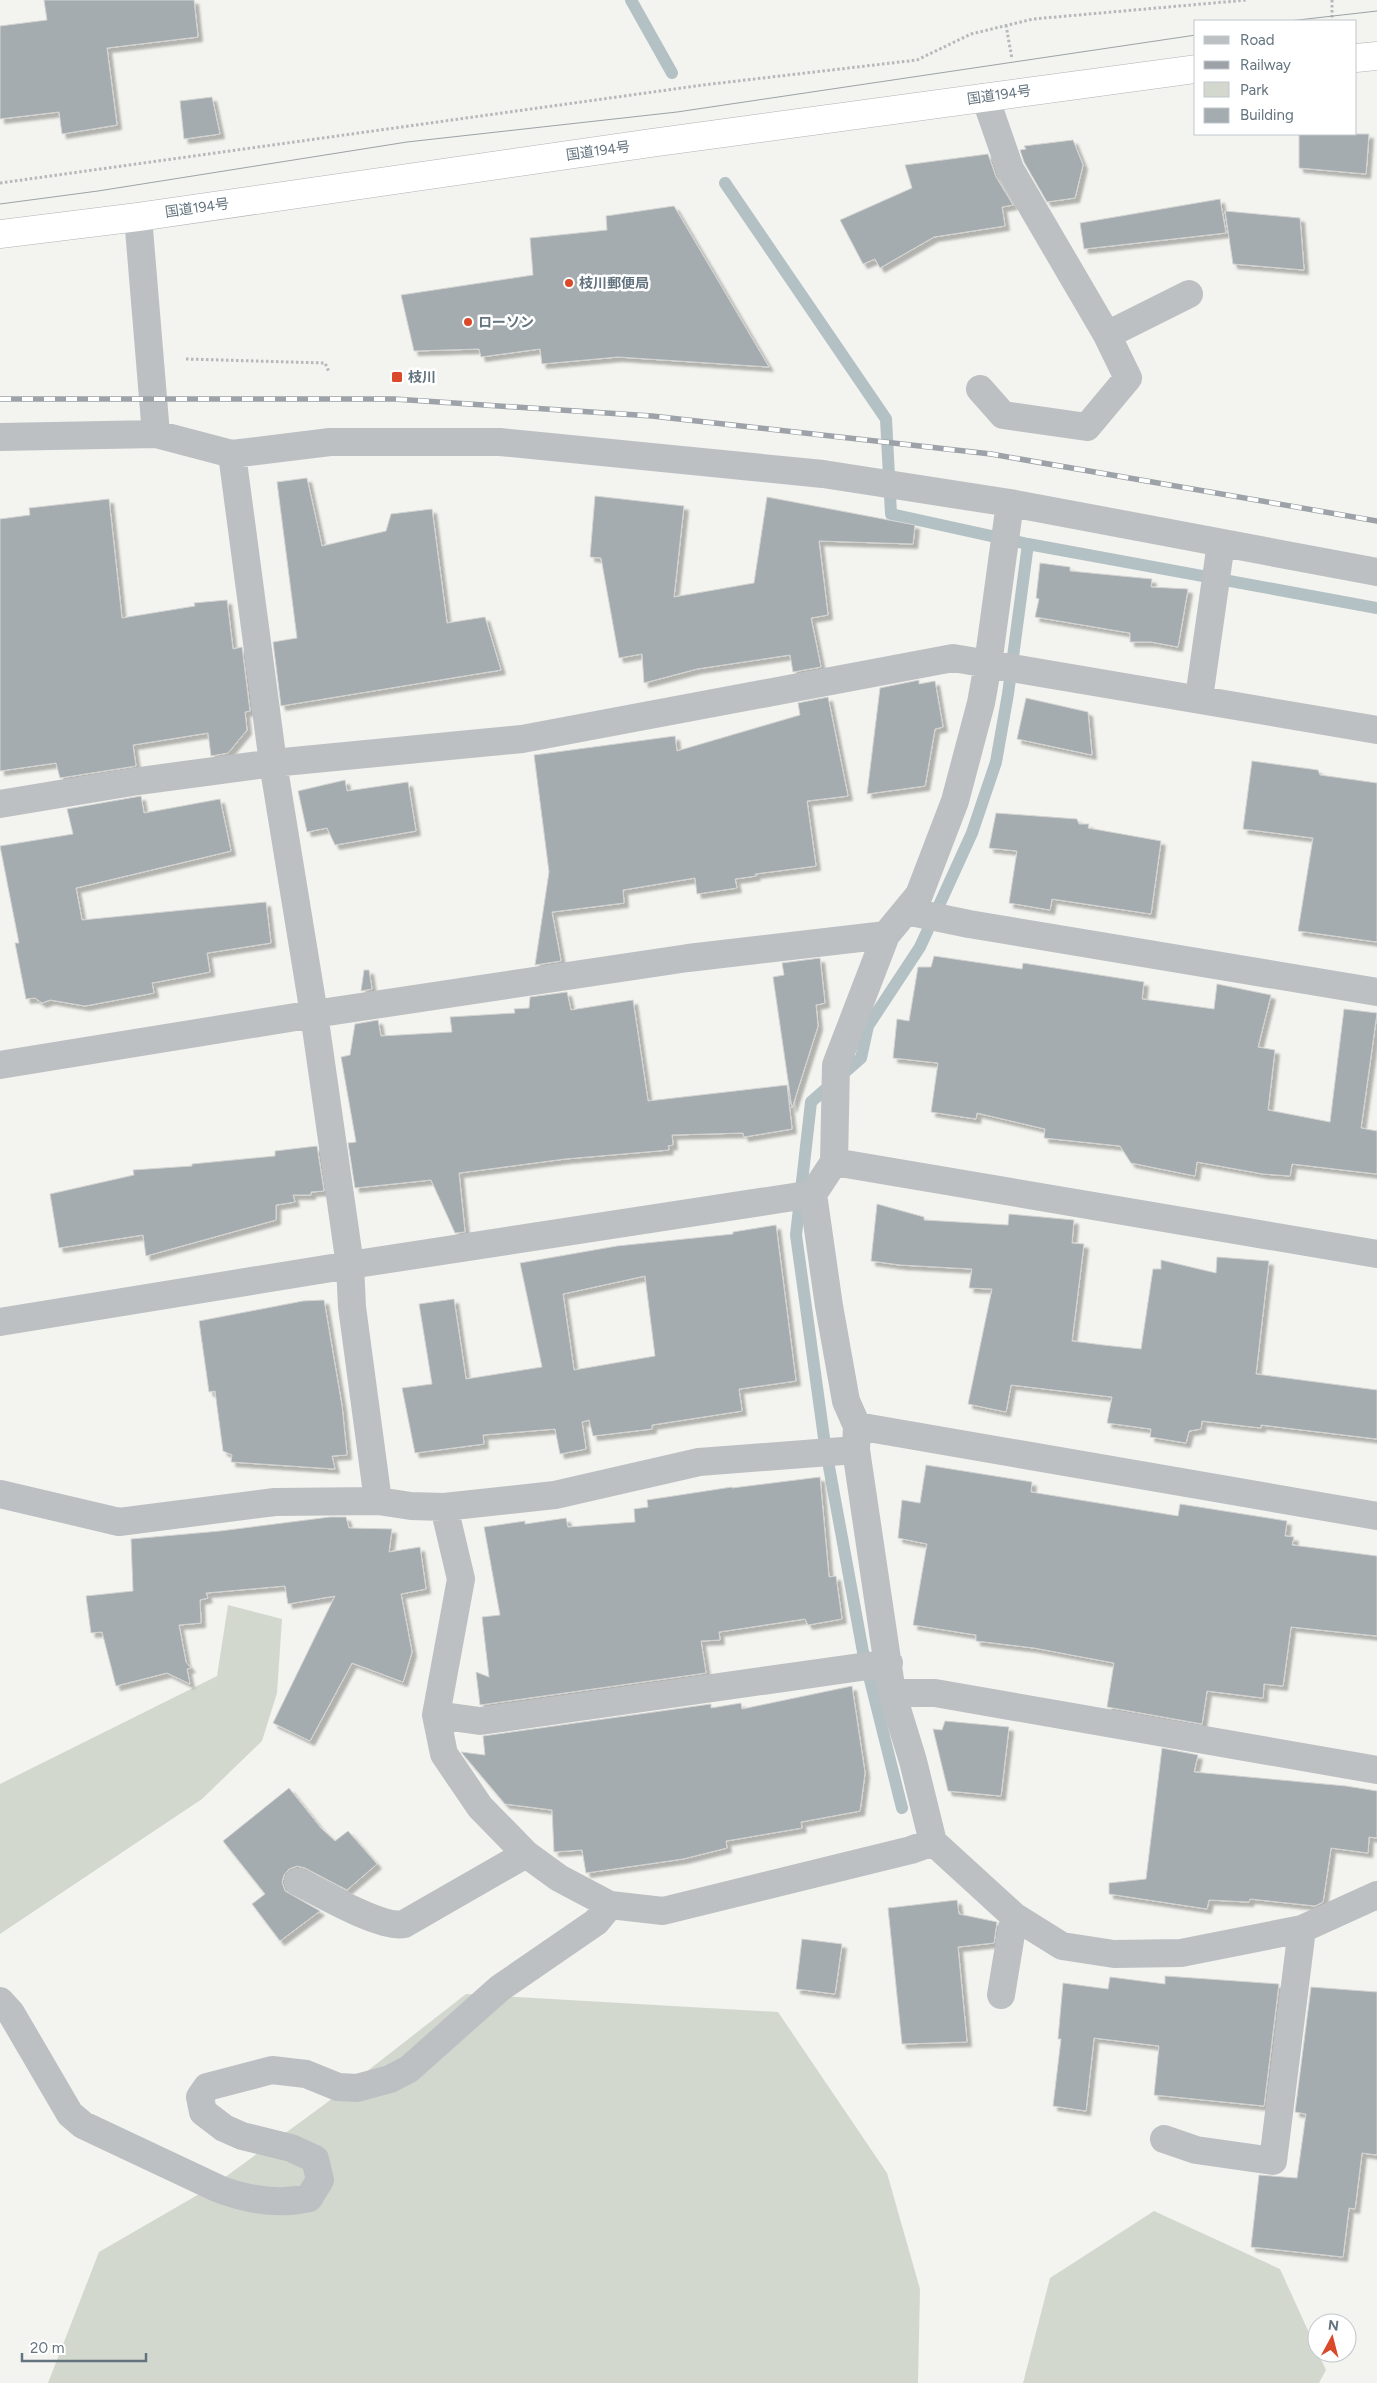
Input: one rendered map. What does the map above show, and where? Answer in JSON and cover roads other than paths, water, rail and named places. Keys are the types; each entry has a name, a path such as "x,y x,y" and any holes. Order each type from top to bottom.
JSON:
{"highway":[{"path":"1357,58 1377,56"},
{"name":"国道194号","path":"0,234 138,217 1194,69"}],"street":[{"path":"980,390 1003,414 1087,427 1128,378 1107,335 1010,169 985,97"},
{"path":"138,217 156,434"},
{"path":"1107,335 1189,294"},
{"path":"0,437 156,434 232,454 330,442 500,442 824,474 907,487 1008,512 1220,552 1377,572"},
{"path":"232,454 273,763 314,1014 350,1265 352,1307 378,1501"},
{"path":"1008,512 981,703 956,801 920,895 886,936 836,1065 834,1162 813,1194 829,1306 846,1400 856,1438 892,1693 913,1762 933,1842 1014,1916 1062,1946 1114,1954 1181,1953 1302,1929 1377,1895"},
{"path":"1199,698 1220,552"},
{"path":"0,804 132,782 273,763 522,739 953,658 1022,672 1199,698 1377,730"},
{"path":"906,911 969,924 1377,992"},
{"path":"0,1064 314,1014 688,958 886,936"},
{"path":"834,1162 1377,1254"},
{"path":"0,1322 350,1265 813,1194"},
{"path":"0,1494 119,1522 275,1502 378,1501 444,1508 555,1495 699,1462 856,1438 1377,1516"},
{"path":"444,1508 461,1579 436,1716 444,1754 480,1807 526,1854 559,1878 610,1906 663,1911 911,1850 933,1842"},
{"path":"436,1716 480,1721 889,1663"},
{"path":"892,1693 936,1693 1377,1770"},
{"path":"298,1882 379,1921 395,1926 404,1924 526,1854"},
{"path":"0,2002 11,2013 70,2114 82,2125 240,2197 290,2202 309,2198 320,2180 315,2160 291,2148 242,2136 224,2128 203,2112 200,2097 207,2087 272,2070 306,2074 338,2087 357,2088 390,2079 409,2069 500,1988 596,1922 610,1906"},
{"path":"1001,1995 1014,1916"},
{"path":"1164,2140 1196,2150 1273,2161 1302,1929"}],"waterway":[{"path":"631,0 672,73"},
{"path":"725,183 886,419 891,514 1028,544 1377,608"},
{"path":"902,1808 863,1652 825,1445 796,1235 811,1102 861,1058 868,1026 920,947 972,833 996,762 1008,694 1028,544"}],"tram line":[{"path":"1298,20 1377,11"},
{"path":"0,204 98,191 407,142 677,112 1194,35"}],"railway":[{"path":"0,399 394,399 652,416 991,454 1377,521"}],"place":[{"name":"枝川郵便局","path":"569,283"},
{"name":"ローソン","path":"468,322"},
{"name":"枝川","path":"397,377"}]}
